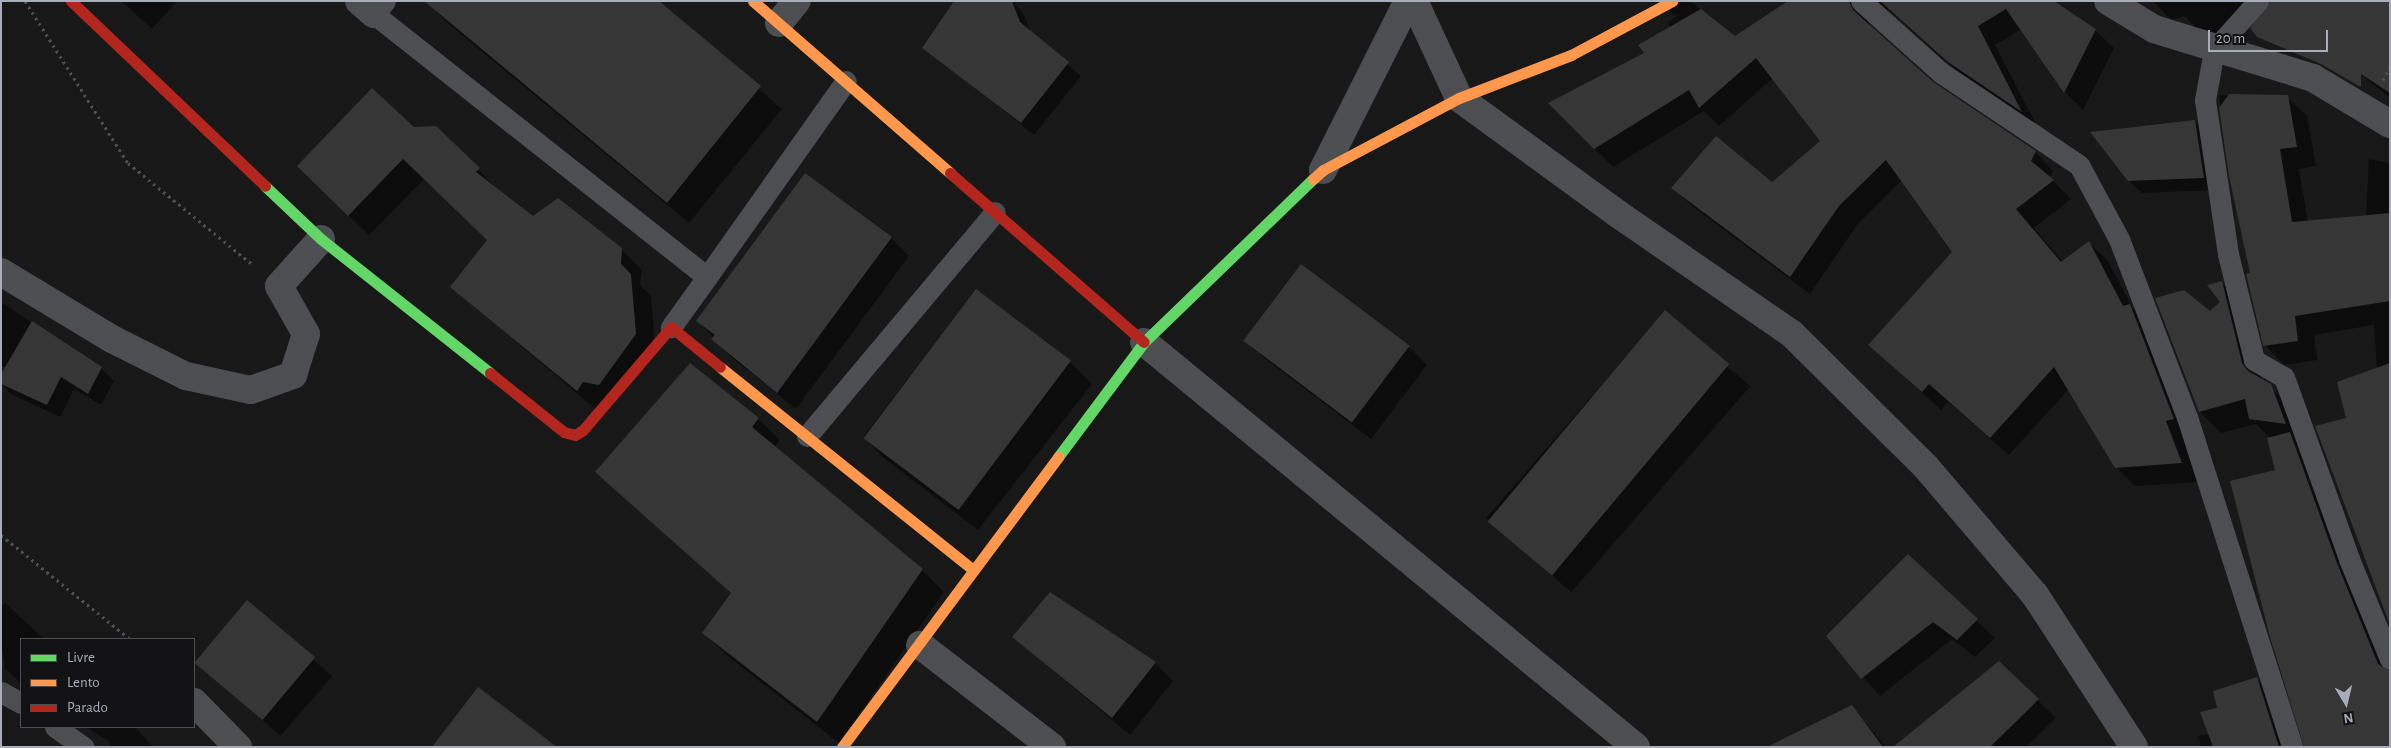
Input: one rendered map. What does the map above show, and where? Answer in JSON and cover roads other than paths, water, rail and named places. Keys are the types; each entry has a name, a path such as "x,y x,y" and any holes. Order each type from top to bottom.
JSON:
{"street":[{"path":"71,1 321,239 564,432 575,434 583,430 671,327 972,569"},
{"path":"753,1 1144,342 1636,747"},
{"path":"779,22 797,1"},
{"path":"1323,170 1408,1"},
{"path":"1414,1 1459,98 1618,214 1792,334 1926,467 2035,596 2134,747"},
{"path":"842,747 920,645 972,569 1144,342 1323,170 1459,98 1571,55 1672,1"},
{"path":"2108,1 2154,29 2214,50 2313,78 2390,124"},
{"path":"1,272 112,339 186,376 251,390 292,375 306,334 278,286 321,239"},
{"path":"920,645 1052,747"},
{"path":"195,703 238,747"}],"lane":[{"path":"1861,1 1940,72 2079,166 2119,239 2187,417 2292,747"},
{"path":"2258,1 2214,50 2205,100 2228,254 2254,360 2284,377 2349,559 2390,659"},
{"path":"373,5 707,277"},
{"path":"671,327 846,81"},
{"path":"807,436 995,212"},
{"path":"1,692 20,703"},
{"path":"56,728 84,747"}]}
